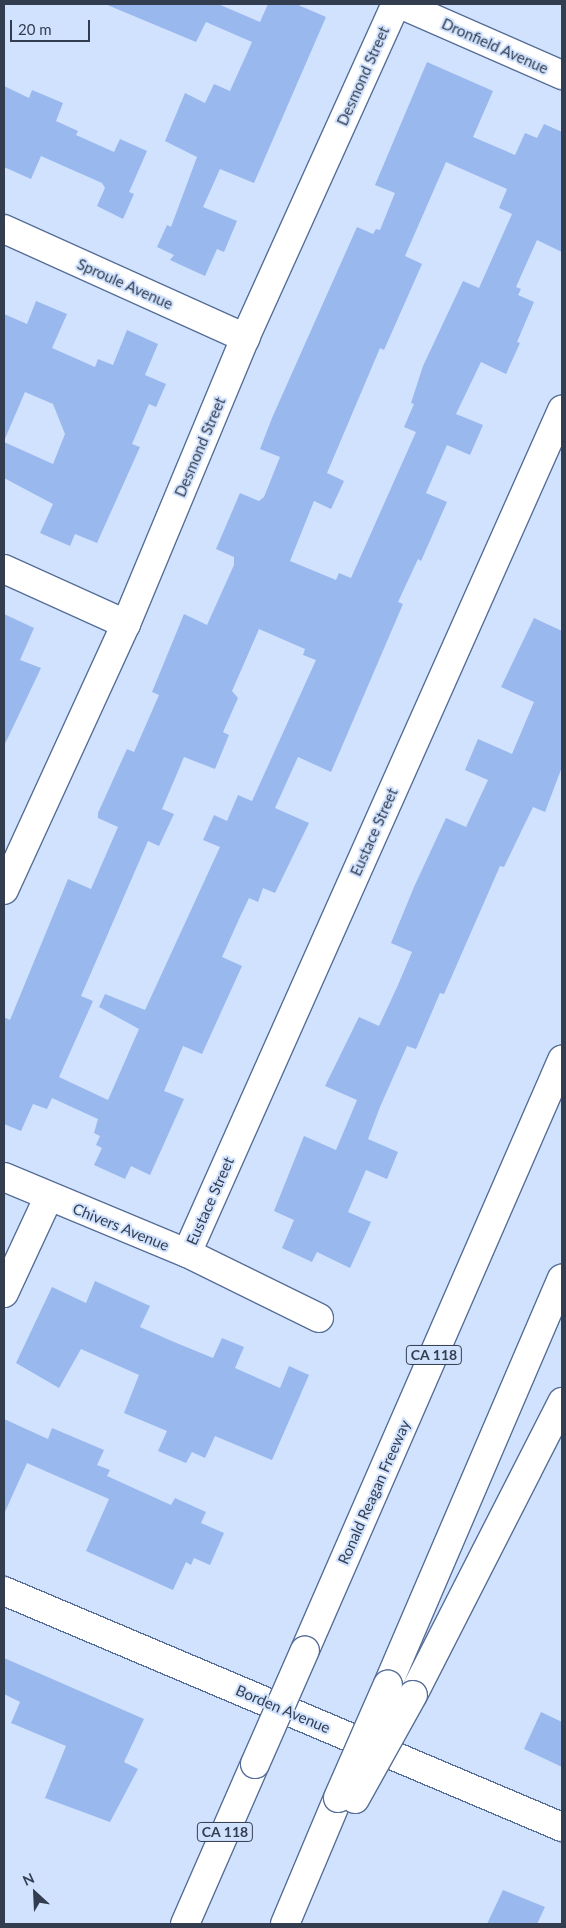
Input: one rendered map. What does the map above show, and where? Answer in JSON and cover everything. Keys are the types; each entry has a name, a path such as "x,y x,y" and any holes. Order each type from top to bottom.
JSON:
{"main road":[{"name":"Desmond Street","path":"4,890 126,624 245,338 396,4"},
{"name":"Dronfield Avenue","path":"400,4 562,75"},
{"name":"Sproule Avenue","path":"4,229 245,338"},
{"name":"Eustace Street","path":"186,1253 562,410"},
{"path":"4,569 126,624"},
{"name":"Ronald Reagan Freeway","path":"184,1924 562,1060"},
{"name":"Chivers Avenue","path":"4,1177 48,1198 186,1253 319,1318"},
{"path":"4,1293 48,1198"},
{"path":"347,1799 388,1684 562,1279"},
{"path":"288,1917 347,1799 413,1695 562,1402"},
{"name":"Borden Avenue","path":"4,1591 562,1827"},
{"path":"174,1924 196,1899"}],"building":[{"path":"105,4 218,4 260,22 268,4 296,4 326,17 254,183 220,169 203,207 237,221 224,252 217,249 205,276 170,260 174,255 157,247 167,225 171,227 197,157 165,141 185,93 205,103 214,84 230,91 252,42 206,22 196,42"},
{"path":"427,62 493,91 473,137 515,155 525,133 537,138 544,124 562,132 562,252 537,240 516,287 521,289 518,295 534,302 517,342 520,343 506,374 481,362 456,414 483,425 470,455 447,445 426,493 447,502 421,561 418,559 398,602 403,604 331,772 298,757 275,808 309,823 275,893 263,888 258,902 249,898 240,917 222,957 242,966 202,1054 183,1046 164,1091 184,1099 150,1175 131,1166 125,1179 94,1165 102,1148 96,1145 100,1136 94,1133 98,1119 52,1098 47,1109 33,1104 21,1131 4,1124 4,1017 10,1020 68,879 91,889 118,827 98,818 98,813 127,749 134,752 159,695 152,692 184,614 207,625 234,565 234,557 216,549 240,493 259,501 264,497 280,457 260,449 272,418 357,227 373,234 376,229 380,230 395,193 375,185","holes":["446,162 507,189 499,208 512,214 479,288 463,281 423,366 411,403 414,404 404,427 416,432 351,578 339,573 336,580 290,561 314,501 331,509 344,481 327,473 380,348 384,350 422,264 405,256","259,629 305,649 303,655 316,660 252,801 238,795 227,821 214,815 203,840 220,847 145,1010 105,994 99,1007 139,1029 108,1100 59,1077 93,1001 81,996 148,841 159,846 174,814 162,809 184,757 215,769 229,735 223,732 238,698 232,691"]},
{"path":"4,86 29,98 32,90 63,103 56,121 78,131 76,135 114,152 120,139 147,151 129,192 134,194 123,219 97,206 105,188 102,183 41,156 31,179 4,167"},
{"path":"36,301 67,314 52,348 95,367 98,359 113,365 127,330 158,344 145,375 166,384 156,407 149,404 132,444 140,447 97,543 75,534 70,546 40,533 53,504 4,478 4,442 53,464 65,434 53,404 25,392 4,441 4,314 27,324"},
{"path":"4,614 34,628 20,660 41,668 4,746"},
{"path":"534,618 562,631 562,767 545,812 533,807 504,867 500,866 444,994 440,993 416,1049 407,1046 380,1107 368,1139 398,1152 387,1179 366,1170 348,1212 371,1222 350,1268 317,1252 312,1262 282,1248 294,1220 274,1211 304,1136 336,1150 357,1100 325,1086 359,1017 379,1026 398,985 412,952 391,943 414,887 446,818 466,827 488,780 465,770 478,739 512,754 534,702 501,687"},
{"path":"95,1281 150,1306 140,1327 174,1342 213,1358 222,1338 244,1347 235,1368 280,1388 289,1366 309,1375 272,1460 215,1436 205,1458 192,1452 186,1463 158,1451 167,1431 124,1413 139,1375 81,1349 59,1388 16,1363 52,1287 86,1303"},
{"path":"4,1419 48,1439 52,1428 104,1450 97,1465 110,1470 107,1476 171,1505 175,1498 206,1512 201,1523 224,1533 210,1565 194,1558 191,1565 186,1562 173,1590 86,1551 109,1499 27,1463 4,1514"},
{"path":"4,1658 144,1719 124,1762 138,1769 110,1822 45,1798 66,1746 11,1723 20,1702 4,1694"},
{"path":"541,1712 562,1722 562,1767 524,1749"},
{"path":"503,1890 545,1907 537,1924 487,1924"}]}
